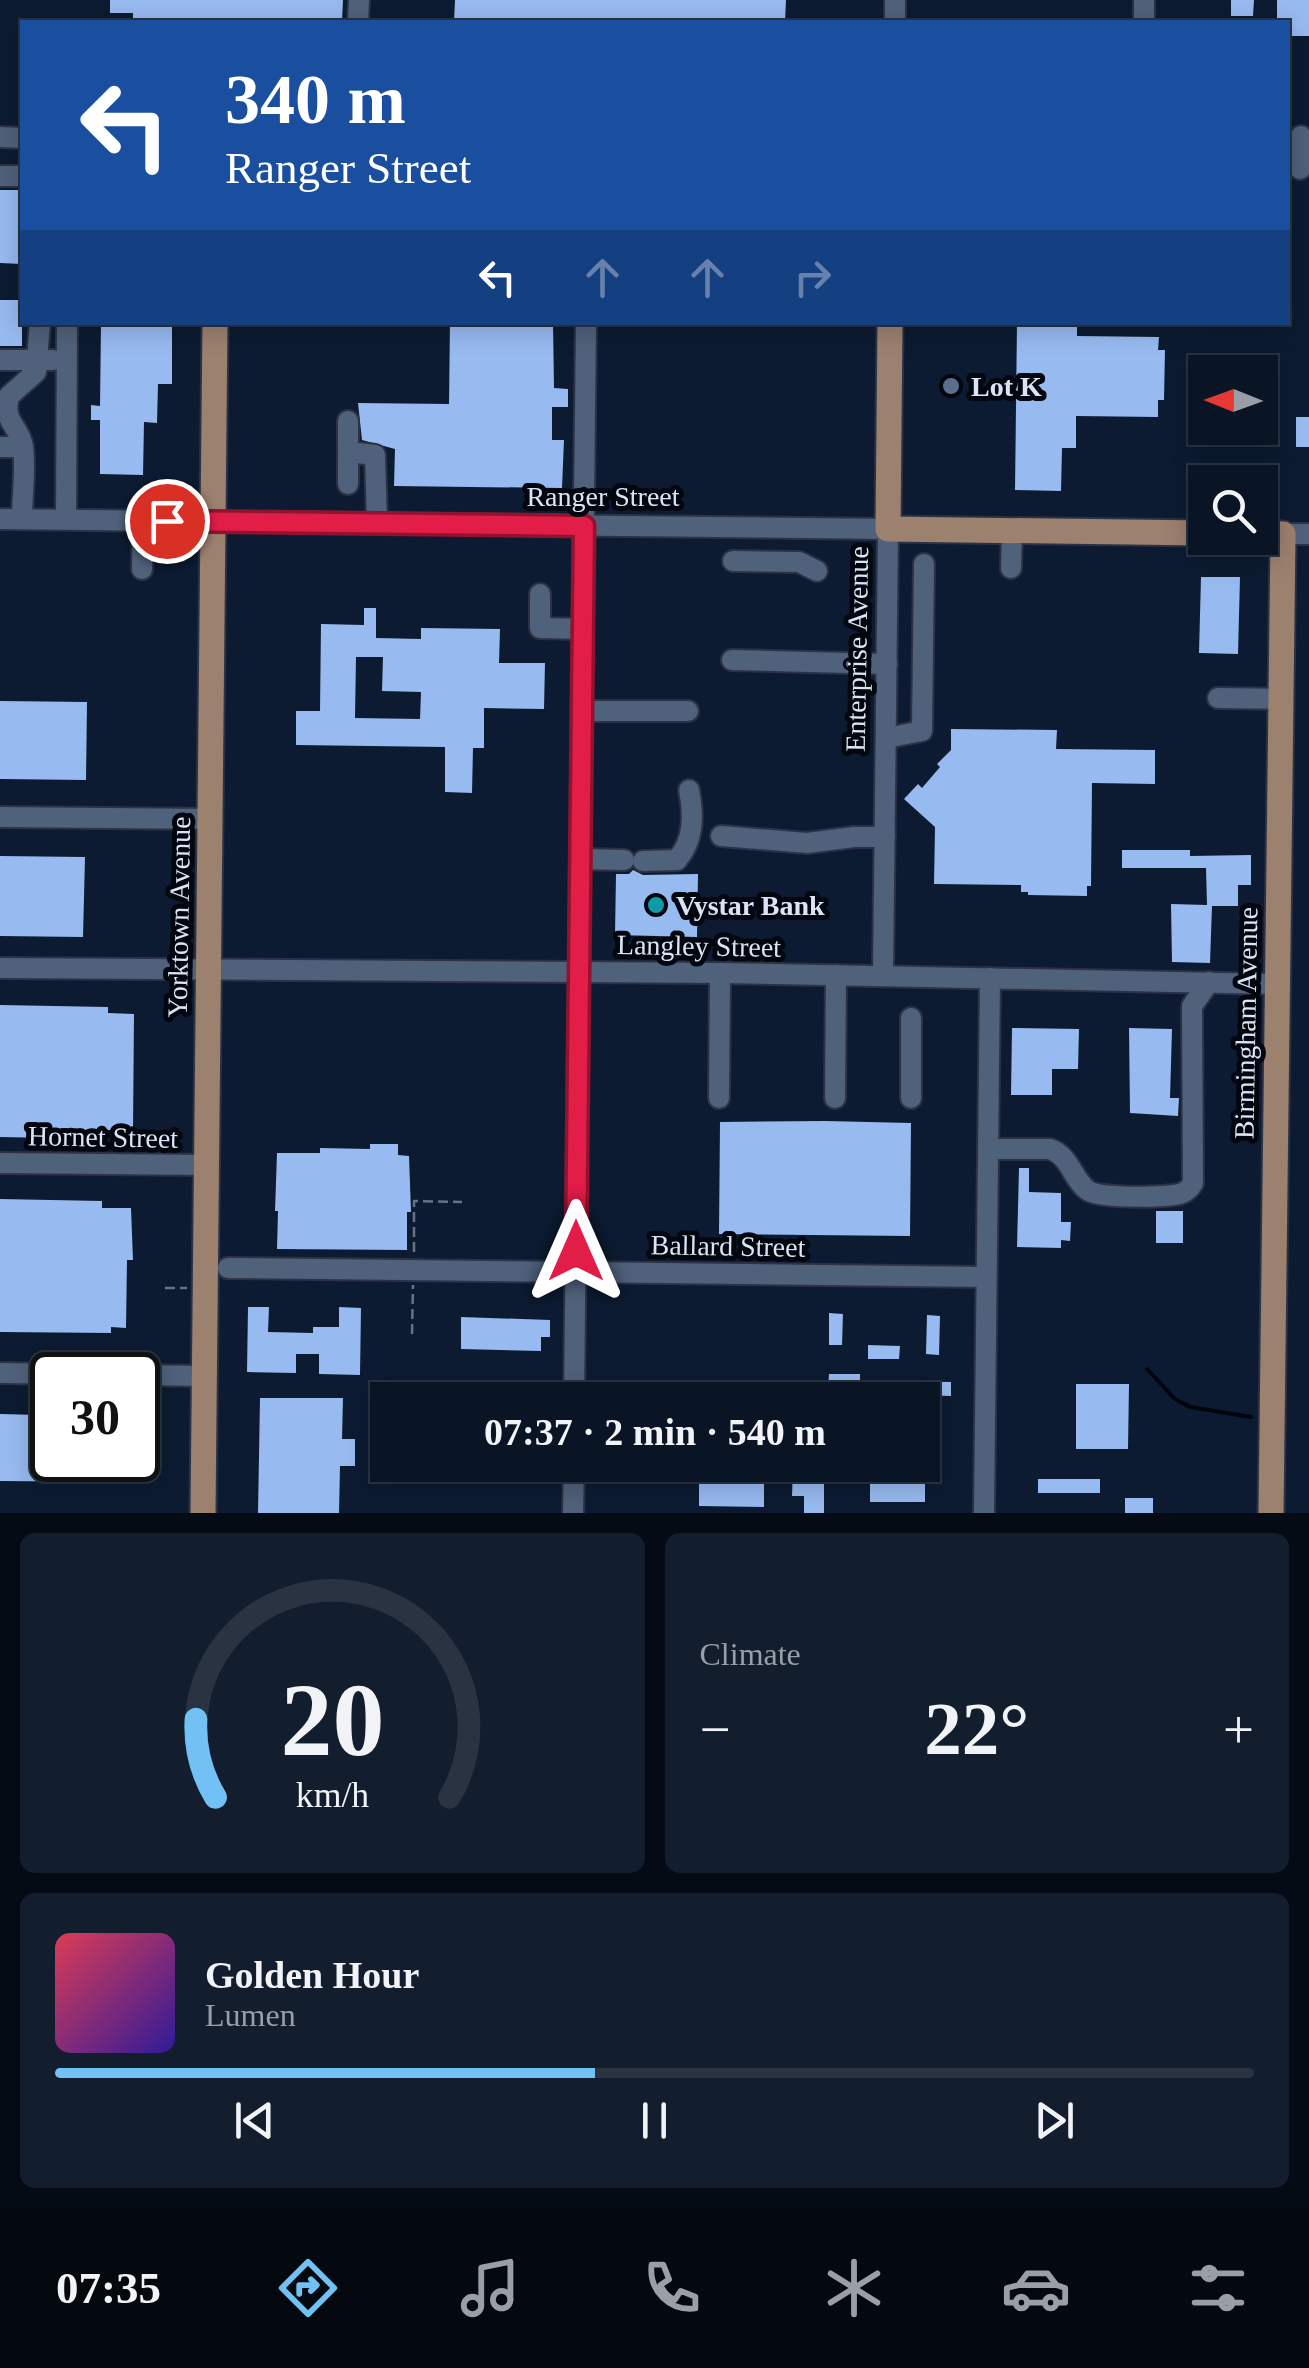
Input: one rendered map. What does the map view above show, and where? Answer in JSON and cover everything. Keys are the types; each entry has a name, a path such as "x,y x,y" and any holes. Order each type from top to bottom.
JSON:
{"main road":[{"name":"Yorktown Avenue","path":"203,1513 215,325"},
{"name":"Enterprise Avenue","path":"888,529 890,325"},
{"name":"Ranger Street","path":"888,529 1188,532"},
{"name":"Birmingham Avenue","path":"1271,1513 1280,699 1272,555"}],"street":[{"path":"1299,136 1300,169"},
{"path":"11,519 22,447 3,407 9,396 36,372 40,325"},
{"path":"66,520 67,325"},
{"path":"574,1382 586,325"},
{"path":"0,360 66,360"},
{"path":"348,420 348,484"},
{"path":"0,447 22,447"},
{"path":"348,452 375,455 377,523"},
{"name":"Ranger Street","path":"11,519 888,529"},
{"path":"142,569 143,520"},
{"path":"776,562 779,528"},
{"name":"Enterprise Avenue","path":"883,976 888,529"},
{"path":"1011,568 1012,529"},
{"path":"1278,534 1309,534"},
{"path":"734,561 799,562 817,571"},
{"path":"886,738 922,731 924,564"},
{"path":"540,594 540,628 583,628"},
{"path":"887,600 923,599"},
{"path":"732,660 886,664"},
{"path":"1218,698 1280,699"},
{"path":"582,711 688,711"},
{"path":"580,859 677,860 686,849 692,828 689,790"},
{"path":"0,817 210,819"},
{"path":"721,836 807,843 885,838"},
{"name":"Langley Street","path":"0,968 836,974 1277,984"},
{"path":"719,1098 720,973"},
{"path":"835,1098 836,974"},
{"path":"984,1513 990,978"},
{"path":"988,1149 1059,1152 1087,1190 1098,1196 1176,1195 1189,1190 1194,1182 1192,1006 1209,982"},
{"path":"911,1098 912,1018"},
{"name":"Hornet Street","path":"0,1163 206,1166"},
{"name":"Ballard Street","path":"228,1268 986,1276"},
{"path":"0,1373 204,1376"},
{"path":"573,1513 574,1482"}],"path":[{"path":"412,1334 414,1201 462,1202"},
{"path":"166,1288 188,1288"}],"building":[{"path":"110,0 343,0 342,20 133,20 133,13 110,13"},
{"path":"455,0 786,0 785,20 454,20"},
{"path":"1231,0 1254,0 1253,16 1231,16"},
{"path":"1277,0 1309,0 1309,36 1290,36 1290,20 1277,20"},
{"path":"0,190 20,190 20,264 0,263"},
{"path":"0,300 20,300 22,346 0,346"},
{"path":"101,325 172,325 172,384 158,384 157,423 144,422 143,475 100,474 100,420 91,420 91,405 100,406"},
{"path":"450,325 553,325 554,388 568,389 568,407 552,407 552,440 564,440 562,488 394,486 395,449 362,440 358,403 449,404"},
{"path":"1017,325 1077,325 1077,336 1159,337 1158,350 1165,350 1164,400 1158,400 1158,417 1076,416 1076,448 1062,448 1061,491 1015,490"},
{"path":"1296,417 1309,417 1309,447 1296,447"},
{"path":"1201,577 1240,577 1238,654 1199,653"},
{"path":"364,608 376,608 376,638 421,639 421,628 500,629 499,663 545,663 544,709 484,708 484,748 473,748 472,793 445,792 445,747 296,745 296,711 320,711 321,624 364,625","holes":["356,657 383,657 382,691 421,692 420,719 355,718"]},
{"path":"0,701 87,702 86,780 0,779"},
{"path":"951,729 1057,730 1056,749 1155,750 1155,784 1092,783 1091,886 1087,886 1087,896 1028,895 1021,892 1021,885 934,884 935,827 904,799 918,784 922,788 940,767 937,764 951,750"},
{"path":"1122,850 1190,850 1190,856 1251,855 1251,885 1238,885 1238,906 1212,906 1210,963 1172,962 1171,904 1207,905 1206,868 1122,868"},
{"path":"0,856 85,857 83,937 0,936"},
{"name":"Vystar Bank","path":"633,870 643,875 698,874 697,937 615,935 616,874"},
{"path":"0,1005 108,1007 108,1013 134,1014 133,1131 107,1130 107,1139 0,1137"},
{"path":"1012,1028 1079,1029 1078,1069 1052,1069 1052,1095 1011,1095"},
{"path":"1129,1028 1172,1029 1170,1098 1179,1098 1178,1116 1130,1113"},
{"path":"720,1122 911,1123 910,1236 719,1234"},
{"path":"370,1144 398,1144 398,1155 409,1156 411,1212 407,1212 407,1250 277,1249 277,1153 320,1153 320,1148 370,1149"},
{"path":"1019,1168 1029,1168 1029,1192 1061,1193 1061,1222 1071,1222 1070,1241 1061,1240 1061,1248 1017,1247"},
{"path":"0,1199 102,1201 102,1208 131,1208 133,1260 127,1260 126,1328 111,1327 111,1333 0,1332"},
{"path":"1156,1211 1183,1211 1183,1243 1156,1243"},
{"path":"248,1307 269,1307 268,1332 313,1333 313,1327 339,1327 339,1307 361,1308 360,1375 319,1374 319,1354 296,1354 296,1373 247,1372"},
{"path":"829,1313 843,1314 842,1345 829,1345"},
{"path":"927,1315 940,1316 939,1355 926,1354"},
{"path":"461,1317 550,1320 550,1337 541,1337 541,1351 461,1349"},
{"path":"868,1345 900,1346 899,1359 868,1359"},
{"path":"829,1374 860,1374 860,1382 828,1382"},
{"path":"867,1381 951,1382 951,1396 940,1396 940,1382"},
{"path":"1076,1384 1129,1384 1128,1449 1076,1449"},
{"path":"260,1398 343,1398 342,1439 355,1439 355,1466 340,1466 339,1513 258,1513"},
{"path":"0,1414 30,1415 30,1481 0,1481"},
{"path":"1038,1479 1100,1479 1100,1493 1038,1493"},
{"path":"699,1482 764,1482 764,1507 699,1506"},
{"path":"792,1482 824,1482 824,1513 804,1513 804,1496 792,1496"},
{"path":"870,1482 925,1482 925,1502 870,1502"},
{"path":"1125,1498 1153,1498 1153,1513 1125,1513"}],"waterway":[{"path":"1147,1369 1175,1399 1190,1407 1251,1417"}],"place":[{"name":"Lot K","path":"951,386"},
{"name":"Vystar Bank","path":"656,905"}],"route":[{"path":"167,521 584,526 576,1251"}]}
